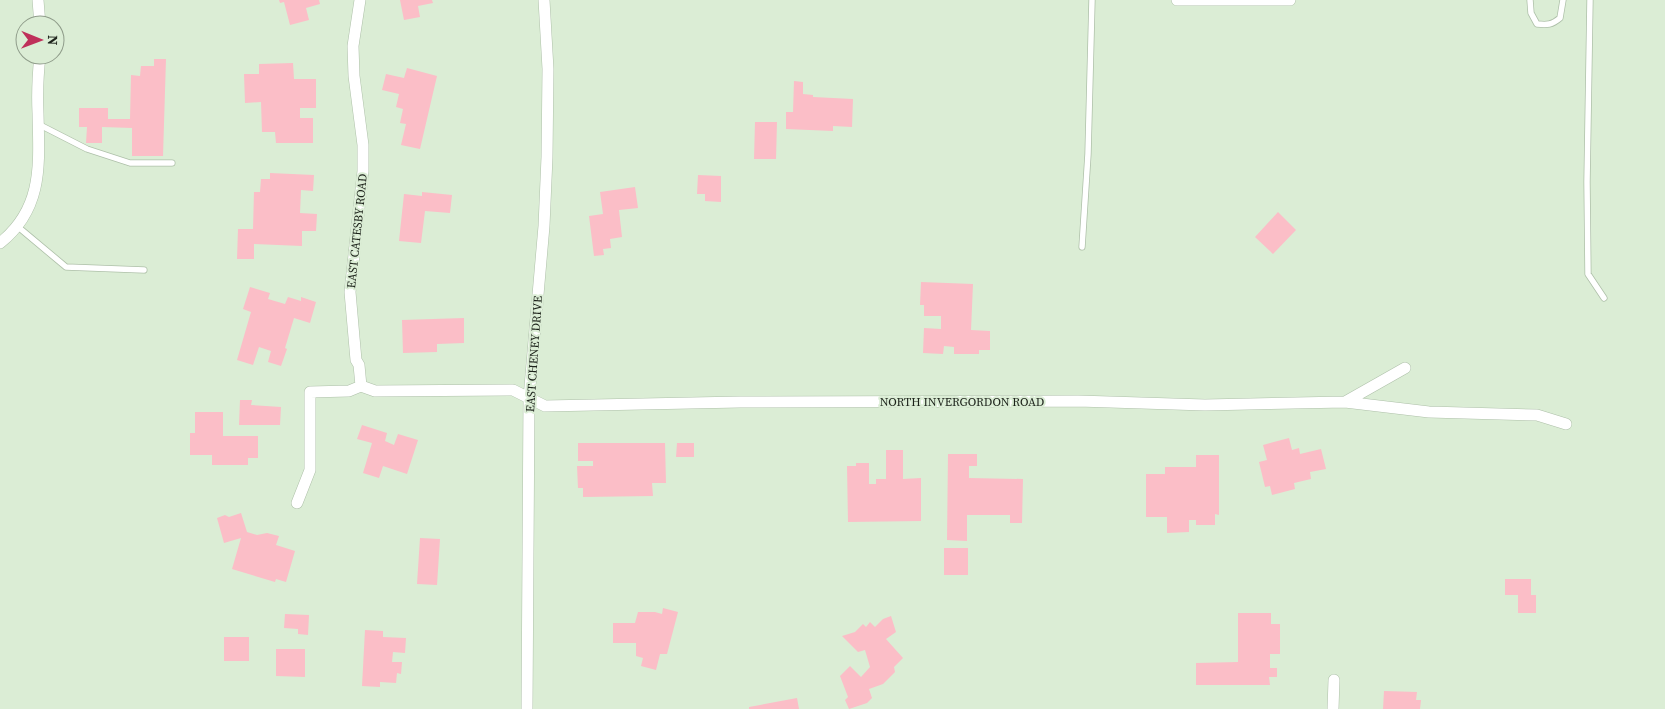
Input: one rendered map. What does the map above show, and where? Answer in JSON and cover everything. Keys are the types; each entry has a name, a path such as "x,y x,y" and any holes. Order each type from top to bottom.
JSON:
{"street":[{"path":"38,0 39,15"},
{"name":"EAST CATESBY ROAD","path":"360,0 353,46 354,76 363,145 363,171 350,292 356,360 359,365 362,386"},
{"name":"EAST CHENEY DRIVE","path":"527,709 529,398 544,226 547,157 548,69 544,0"},
{"path":"1178,0 1290,0"},
{"path":"0,243 17,226 27,212 37,184 39,158 37,88 39,65"},
{"path":"1345,402 1405,368"},
{"path":"297,503 310,470 310,392 349,391 362,386"},
{"name":"NORTH INVERGORDON ROAD","path":"362,386 375,391 513,390 544,406 740,402 1078,401 1205,405 1345,402 1429,412 1537,415 1566,424"},
{"path":"1333,709 1334,680"}],"lane":[{"path":"1082,246 1088,154 1092,0"},
{"path":"1530,0 1531,13 1537,24 1546,25 1553,24 1560,18 1563,0"},
{"path":"1590,0 1587,182 1588,274 1604,298"},
{"path":"38,124 87,149 130,163 172,163"},
{"path":"17,226 66,267 144,270"}],"building":[{"path":"279,0 319,0 320,4 306,8 309,20 290,25 284,2 280,3"},
{"path":"400,0 432,0 433,3 418,6 420,17 404,20"},
{"path":"154,59 166,59 163,156 132,156 132,128 102,127 102,143 86,143 87,127 79,127 79,108 108,108 108,119 130,119 131,75 140,76 141,66 154,66"},
{"path":"293,63 294,79 316,79 316,108 300,108 300,118 313,118 313,143 276,143 275,132 262,132 261,102 245,103 244,74 259,74 259,64"},
{"path":"407,68 437,76 420,149 401,145 406,124 400,123 403,109 396,107 399,94 382,90 386,74 404,78"},
{"path":"794,81 803,82 803,94 813,95 813,97 853,99 852,127 833,126 833,131 786,129 786,112 793,112"},
{"path":"755,122 777,122 776,159 754,159"},
{"path":"270,173 314,175 313,191 301,190 300,213 317,214 316,231 302,231 302,246 254,244 254,259 237,259 238,229 253,229 254,192 260,192 261,179 270,179"},
{"path":"698,175 721,176 721,202 705,201 705,194 697,194"},
{"path":"635,187 638,208 619,210 622,237 610,239 611,248 603,249 604,255 594,256 589,216 603,214 600,192"},
{"path":"422,192 452,195 450,213 425,211 421,243 399,241 404,194 422,196"},
{"path":"1278,212 1296,230 1273,254 1255,237"},
{"path":"921,282 973,284 971,330 990,331 990,350 979,350 979,354 954,354 954,347 944,346 943,354 923,353 924,328 941,329 941,316 924,316 924,305 920,305"},
{"path":"250,287 270,293 268,299 285,304 288,297 301,301 301,297 316,302 310,323 294,318 281,366 268,362 271,351 259,347 253,365 237,360 251,312 243,309"},
{"path":"464,318 464,343 437,344 437,352 403,353 402,320"},
{"path":"240,400 252,400 251,405 281,407 280,425 239,425"},
{"path":"195,412 223,412 223,436 258,436 258,458 248,458 248,465 212,465 212,455 190,455 190,433 195,433"},
{"path":"362,425 387,433 385,441 394,445 398,434 418,440 407,474 383,466 379,478 363,473 372,443 357,439"},
{"path":"1289,438 1292,450 1299,448 1300,454 1321,449 1326,469 1310,472 1311,479 1294,483 1295,489 1272,495 1270,486 1265,487 1259,462 1267,460 1263,445"},
{"path":"578,443 665,443 666,483 652,483 653,496 583,497 583,488 578,488 577,466 593,466 593,461 578,461"},
{"path":"677,443 694,443 694,457 676,457"},
{"path":"886,450 903,450 903,479 921,478 921,521 848,522 847,466 856,466 856,463 869,463 869,484 876,484 876,479 886,479"},
{"path":"948,454 977,454 977,466 969,466 969,478 1023,479 1022,523 1010,523 1010,515 967,515 967,541 947,540"},
{"path":"1196,455 1219,455 1219,515 1215,514 1215,525 1196,525 1196,520 1189,520 1189,532 1167,533 1167,517 1146,517 1146,474 1165,474 1165,467 1196,467"},
{"path":"241,513 247,532 257,535 267,533 279,536 276,545 295,551 286,582 276,579 275,582 232,569 241,538 224,543 217,518"},
{"path":"420,538 440,539 437,585 417,584"},
{"path":"944,548 968,548 968,575 944,575"},
{"path":"1505,579 1531,579 1531,595 1536,595 1536,613 1518,613 1518,595 1505,595"},
{"path":"663,608 678,612 667,654 660,654 656,670 641,666 643,658 636,656 636,643 613,643 613,623 635,623 638,612 662,614"},
{"path":"1238,613 1271,613 1271,624 1280,624 1280,654 1270,654 1270,668 1277,668 1277,677 1269,677 1270,685 1196,685 1196,663 1238,662"},
{"path":"285,614 309,615 308,635 298,634 298,629 284,628"},
{"path":"891,616 896,632 886,639 903,658 894,667 895,672 883,684 869,689 872,698 867,703 849,709 845,700 848,697 840,676 850,666 861,677 870,667 865,650 858,652 842,636 855,632 863,624 866,627 870,622 875,627 883,619"},
{"path":"365,630 383,631 383,637 406,638 405,653 393,652 392,662 402,662 401,674 397,673 396,683 380,682 380,687 362,686"},
{"path":"224,637 249,637 249,661 224,661"},
{"path":"276,649 305,649 305,677 276,676"},
{"path":"1384,691 1417,692 1416,700 1421,700 1420,709 1383,709"},
{"path":"797,698 799,709 749,709 749,707"}]}
